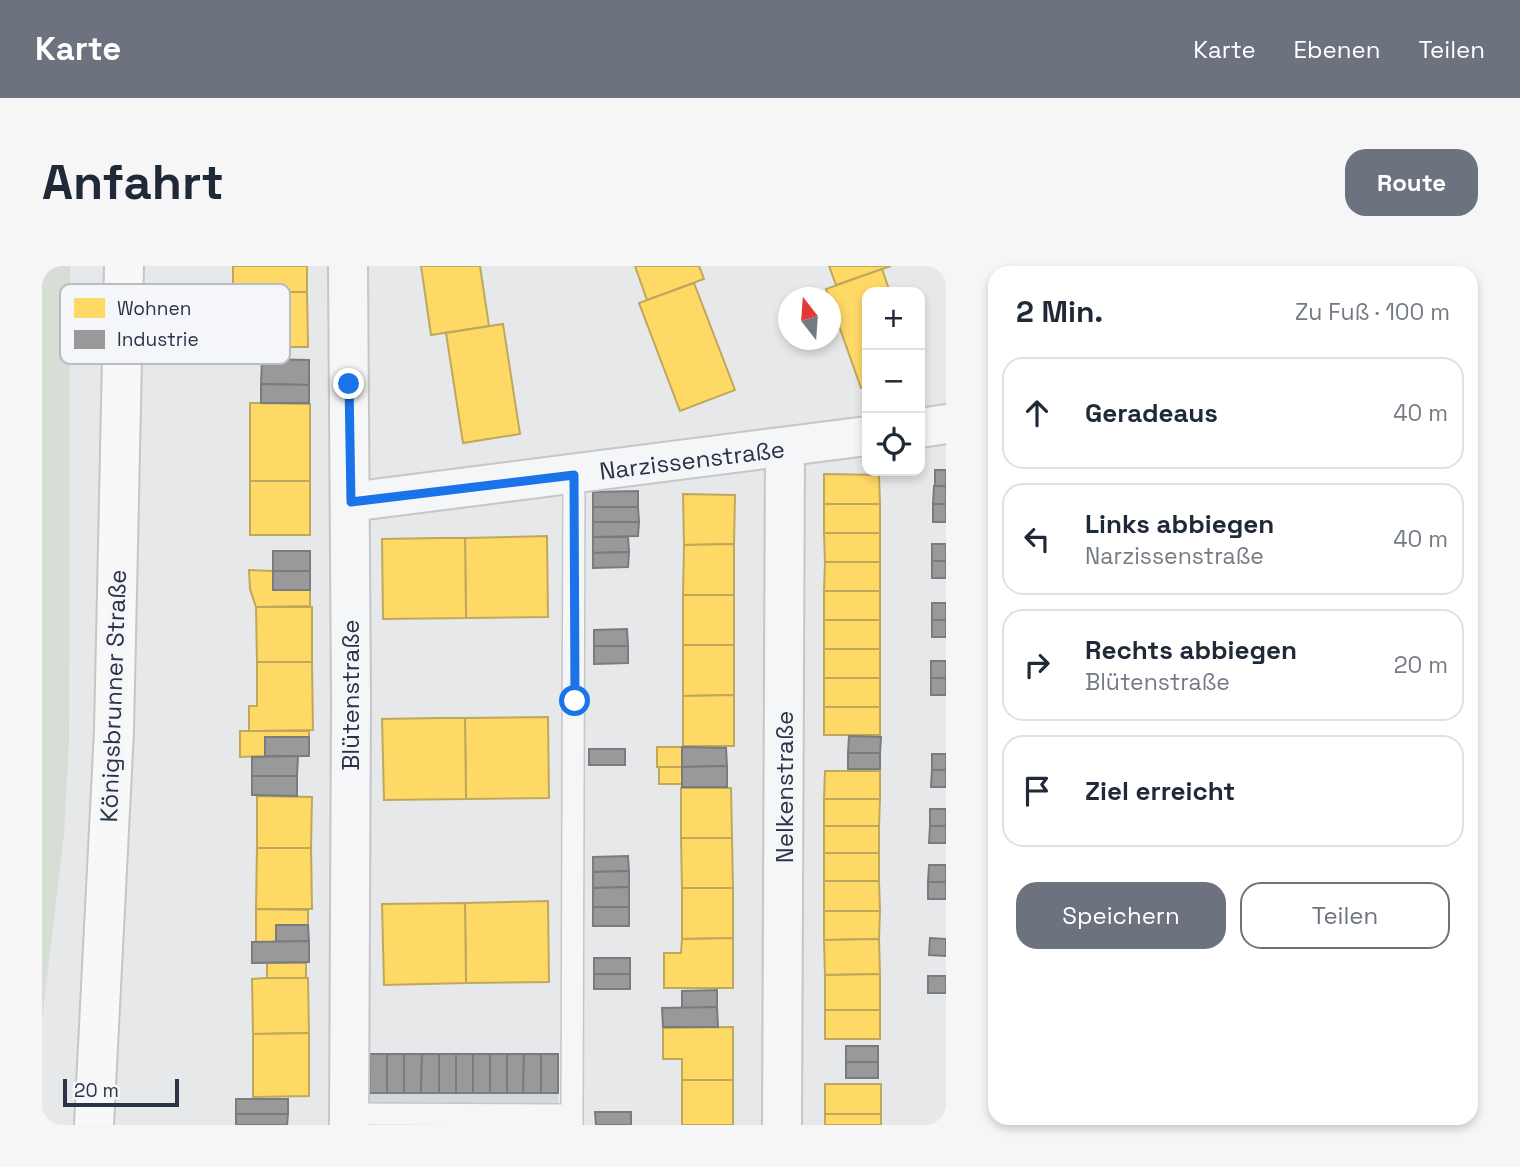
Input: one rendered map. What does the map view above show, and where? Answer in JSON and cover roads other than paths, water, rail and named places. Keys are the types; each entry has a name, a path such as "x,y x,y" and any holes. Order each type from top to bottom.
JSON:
{"main road":[{"name":"Königsbrunner Straße","path":"124,266 124,284"},
{"name":"Königsbrunner Straße","path":"94,1125 114,732 122,364"}],"street":[{"name":"Blütenstraße","path":"348,266 351,502 349,1119"},
{"path":"925,427 946,424"},
{"name":"Narzissenstraße","path":"351,502 785,449 862,437"},
{"name":"Nelkenstraße","path":"782,1125 785,449"}],"lane":[{"path":"349,1119 567,1120 574,475"}]}
